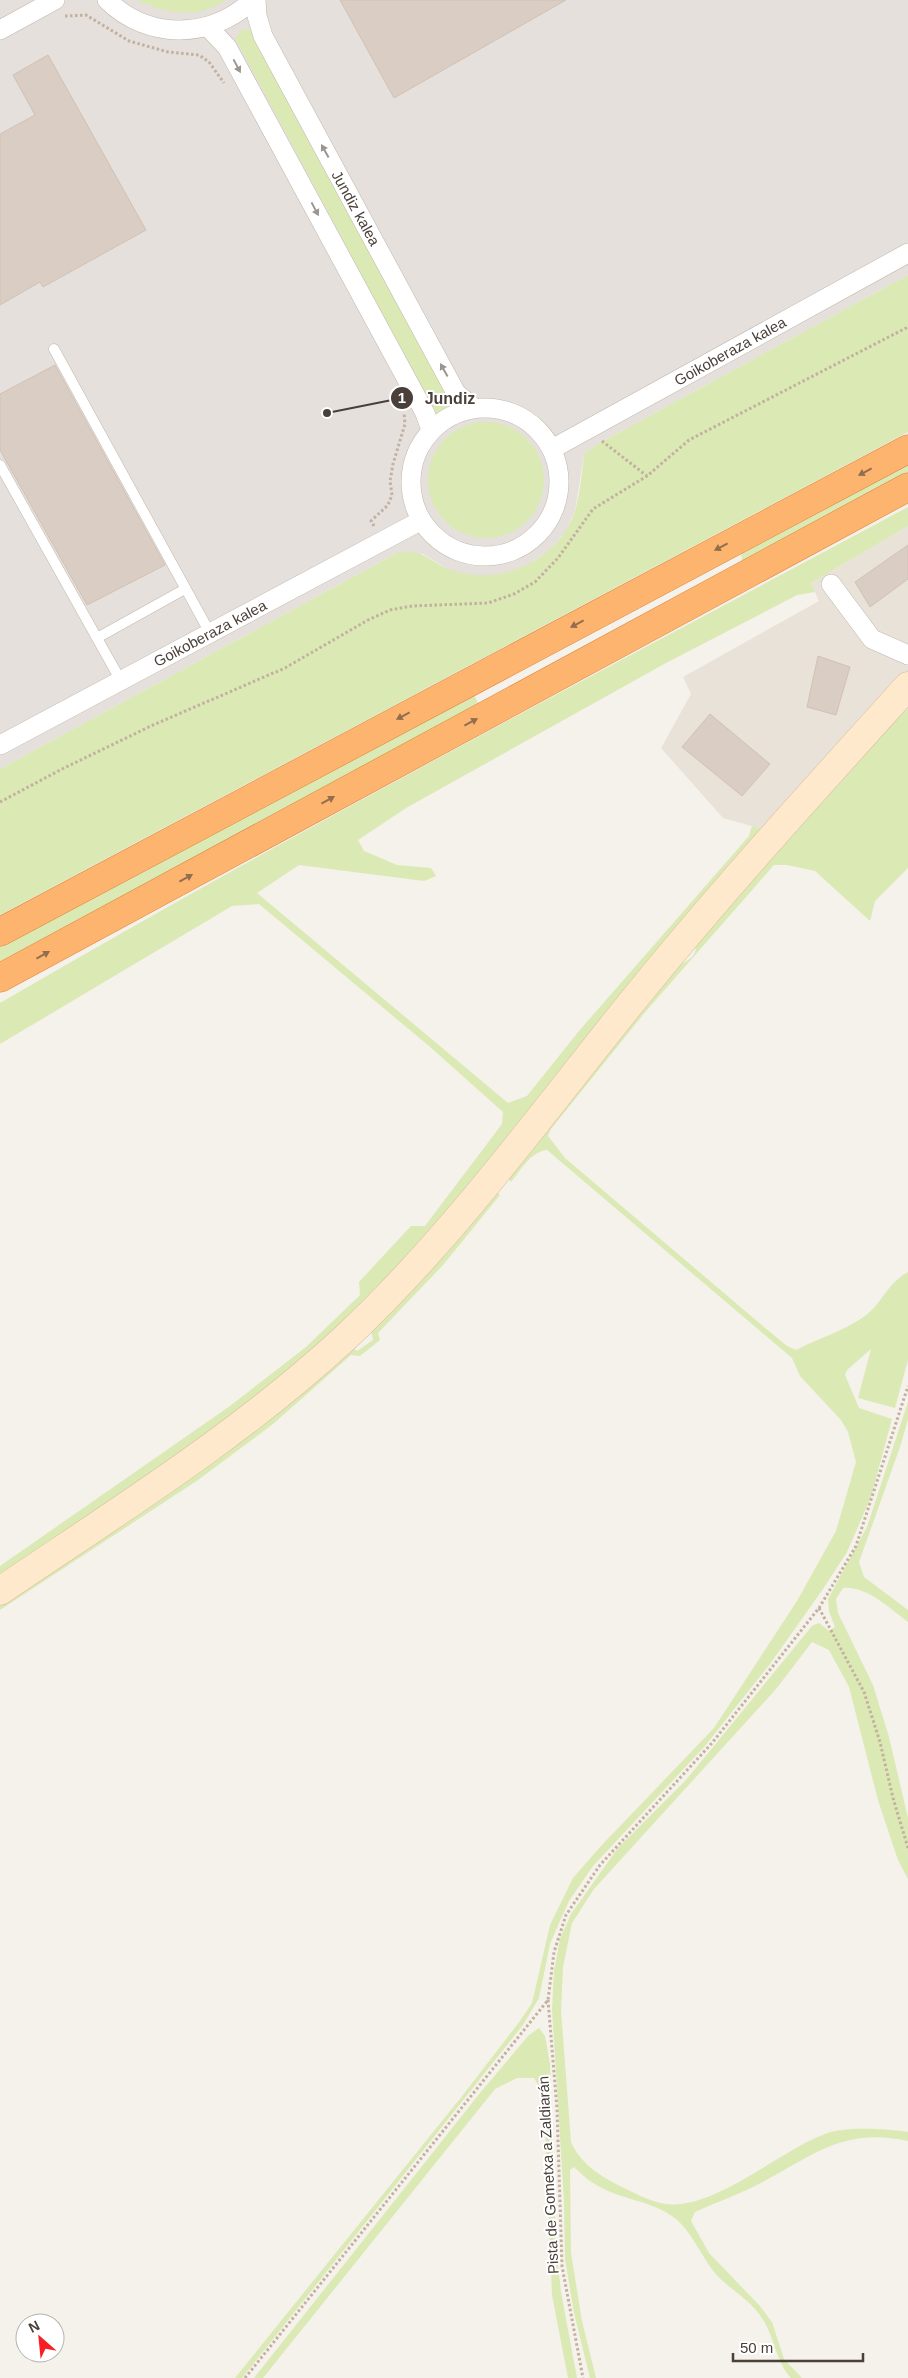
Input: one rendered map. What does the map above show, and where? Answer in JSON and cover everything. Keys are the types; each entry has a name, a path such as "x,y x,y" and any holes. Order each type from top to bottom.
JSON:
{"highway":[{"path":"0,932 908,450"},
{"path":"0,978 908,487"}],"street":[{"path":"107,0 130,18 154,28 182,32 208,27 226,20 254,0"},
{"name":"Jundiz kalea","path":"254,0 262,36 456,393 474,408"},
{"path":"0,30 59,8"},
{"path":"208,27 227,47 421,404 431,430"},
{"name":"Goikoberaza kalea","path":"552,449 908,253"},
{"path":"474,408 498,408 520,416 539,430 552,449 560,473 558,498 549,522 532,541 509,553 484,557 459,553 437,540 420,521 411,498 410,474 417,450 431,430 451,416 474,408"},
{"name":"Goikoberaza kalea","path":"1,742 121,681 420,521"},
{"path":"831,584 872,640 908,655"},
{"path":"0,1591 243,1424 305,1374 373,1310 470,1203 658,969 908,686"}],"lane":[{"path":"54,349 210,633"},
{"path":"0,465 121,681"},
{"path":"97,638 185,589"}],"path":[{"path":"59,8 86,15 129,41 168,52 199,55 210,62 226,86"},
{"path":"0,802 62,769 153,725 285,668 390,610 412,606 488,602 514,594 535,582 558,558 593,509 647,476 689,440 908,327"},
{"path":"375,527 372,521 388,505 392,495 390,481 393,464 405,424 404,413 400,406"},
{"path":"588,429 647,476"},
{"name":"Pista de Gometxa a Zaldiarán","path":"583,2378 562,2266 557,2109 548,2000 554,1952 566,1915 600,1865 712,1743 819,1608 856,1546 908,1386"},
{"path":"819,1608 864,1692 880,1742 892,1798 908,1848"},
{"path":"245,2378 548,2000"}],"shaded area":[{"path":"0,0 908,0 908,275 596,445 584,454 575,511 566,531 551,549 525,567 497,576 474,577 451,571 423,554 397,553 0,769"},
{"path":"908,526 908,709 896,713 766,830 723,818 661,748 691,694 683,677 819,601 811,583"}],"green space":[{"path":"137,0 226,0 204,10 182,13 159,9"},
{"path":"243,29 251,30 453,406 436,414 235,38"},
{"path":"908,275 908,432 0,915 0,769 397,553 414,552 421,554 446,568 472,575 509,572 526,565 556,543 567,528 577,504 584,454 596,445"},
{"path":"486,422 508,426 518,431 527,439 535,448 540,458 544,480 540,502 535,512 527,521 518,529 508,534 486,538 464,534 454,529 445,521 437,512 432,502 428,480 432,458 437,448 445,439 454,431 464,426"},
{"path":"908,462 908,474 742,562 741,551"},
{"path":"908,507 908,526 811,583 815,592 797,595 666,663 406,808 358,840 364,851 397,865 431,868 436,876 424,881 299,865 257,893 508,1103 527,1096 579,1031 749,836 752,826 766,830 450,1212 352,1317 245,1409 0,1579 0,1566 230,1406 306,1347 360,1295 359,1282 411,1226 425,1226 502,1124 503,1112 429,1046 259,904 232,906 0,1044 0,1003 112,938 338,813"},
{"path":"474,694 479,706 0,967 0,945"},
{"path":"908,709 908,868 875,901 870,921 815,871 787,865 774,865 646,1011 551,1129 548,1136 565,1158 764,1327 787,1346 796,1350 849,1326 865,1316 889,1288 908,1272 908,1360 895,1408 858,1398 871,1349 847,1370 845,1375 859,1408 892,1419 871,1497 847,1552 770,1664 705,1746 593,1866 569,1901 550,1944 539,1998 523,2025 242,2378 235,2378 463,2095 520,2021 532,2003 550,1925 573,1878 601,1846 714,1728 797,1601 836,1531 856,1462 848,1432 841,1420 800,1376 792,1358 547,1150 541,1151 531,1158 511,1182 504,1173 677,960 683,963 691,957 696,948 692,943 897,713"},
{"path":"493,1189 500,1195 443,1265 378,1333 380,1340 360,1356 351,1355 273,1424 198,1480 0,1610 0,1601 352,1348 357,1351 373,1340 370,1326"},
{"path":"908,1402 908,1419 900,1447 859,1562 864,1577 908,1610 908,1622 877,1599 861,1590 843,1588 836,1599 838,1613 873,1685 889,1737 908,1818 908,1879 898,1860 878,1800 849,1687 829,1650 812,1642 776,1689 594,1889 572,1923 563,1967 561,2011 571,2142 585,2163 598,2173 648,2199 666,2204 685,2203 705,2198 747,2178 807,2142 834,2131 866,2129 908,2132 908,2141 864,2138 846,2141 812,2154 751,2188 695,2212 691,2221 709,2253 759,2305 772,2322 784,2359 802,2378 791,2378 786,2372 760,2315 747,2301 720,2279 692,2237 676,2219 657,2208 604,2189 589,2180 574,2167 570,2170 571,2253 582,2321 596,2378 590,2378 574,2313 565,2259 564,2201 552,2009 554,1971 560,1939 571,1914 618,1848 686,1780 812,1626 819,1623 829,1631 835,1627 829,1611 828,1599 867,1527"},
{"path":"539,2028 545,2036 550,2064 556,2247 561,2292 577,2378 568,2378 552,2295 544,2095 534,2078 517,2078 495,2089 263,2378 254,2378 480,2093 528,2036"}],"building":[{"path":"340,0 566,0 394,98"},
{"path":"48,55 146,230 43,287 40,282 0,305 0,134 35,115 13,75"},
{"path":"55,365 165,565 87,605 0,450 0,394"},
{"path":"908,545 908,579 870,607 855,582"},
{"path":"818,656 850,667 836,715 807,707"},
{"path":"710,714 770,764 742,796 682,747"}],"place":[{"name":"Jundiz","path":"327,413"}]}
